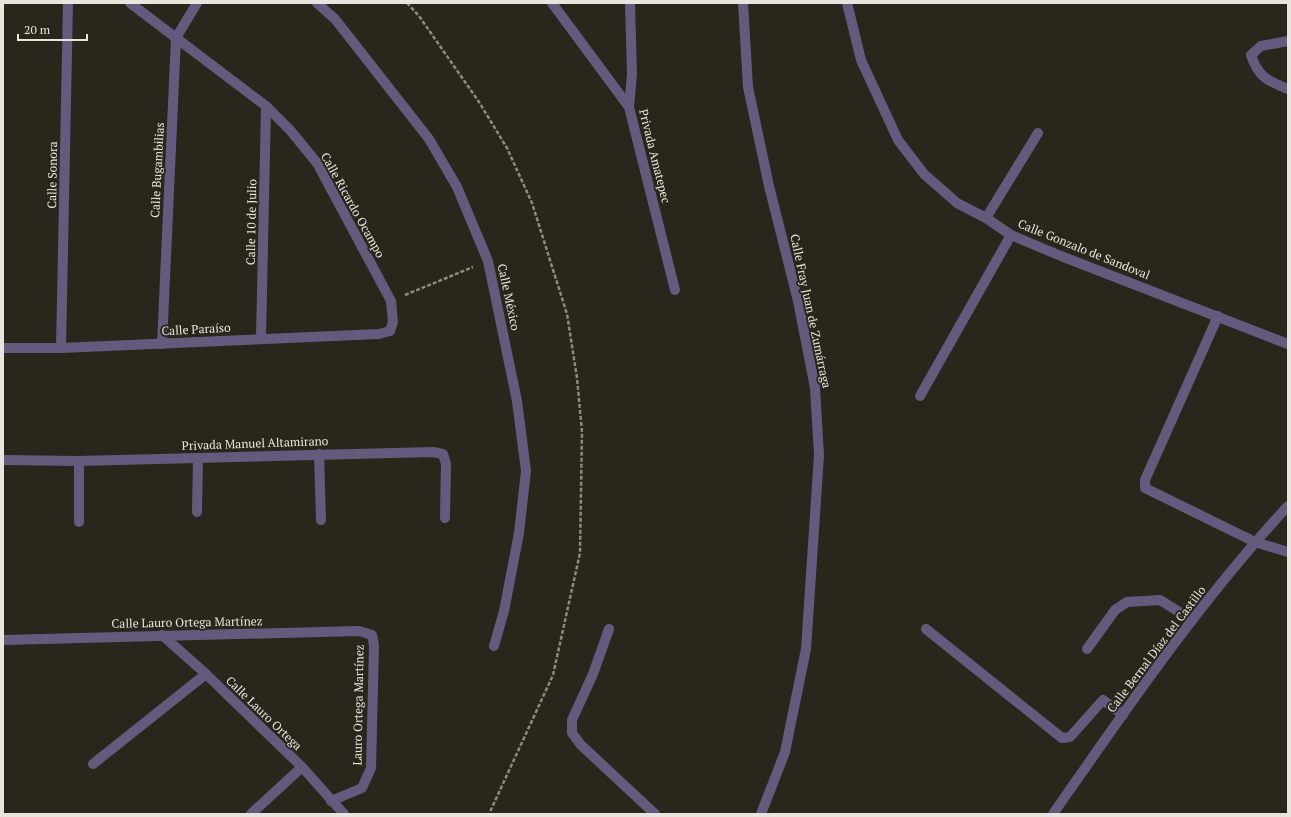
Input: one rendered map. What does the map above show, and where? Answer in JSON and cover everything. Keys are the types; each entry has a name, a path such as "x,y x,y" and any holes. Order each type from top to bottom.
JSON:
{"street":[{"name":"Calle Sonora","path":"61,348 68,3"},
{"name":"Calle Ricardo Ocampo","path":"130,3 266,106 290,130 317,163 391,301 393,322 390,331"},
{"name":"Calle Bugambilias","path":"162,344 176,38 197,3"},
{"name":"Calle México","path":"317,3 340,25 430,139 457,188 488,261 517,401 526,470 519,533 504,611 494,646"},
{"path":"552,3 629,107"},
{"name":"Privada Amatepec","path":"630,3 632,74 629,107 675,290"},
{"name":"Calle Fray Juan de Zumárraga","path":"743,3 748,87 769,186 798,301 811,366 815,388 819,455 806,649 785,752 761,814"},
{"name":"Calle Gonzalo de Sandoval","path":"847,3 861,60 898,140 924,174 957,203 986,218 1012,235 1061,256 1288,344"},
{"path":"1288,41 1262,46 1251,55 1255,67 1268,81 1288,89"},
{"name":"Calle 10 de Julio","path":"261,338 266,106"},
{"path":"986,218 1038,133"},
{"path":"920,396 1012,235"},
{"path":"1218,316 1145,480 1145,488 1255,542 1288,552"},
{"name":"Calle Paraíso","path":"3,348 61,348 162,344 261,338 379,334 390,331"},
{"name":"Privada Manuel Altamirano","path":"3,460 79,461 433,452 443,454 446,464 445,518"},
{"path":"319,454 321,520"},
{"path":"197,512 198,458"},
{"path":"79,461 79,522"},
{"name":"Calle Bernal Díaz del Castillo","path":"1053,814 1192,620 1255,542 1288,506"},
{"path":"1087,649 1115,610 1127,602 1160,600 1192,620"},
{"path":"609,628 593,674 572,720 572,733 581,745 655,814"},
{"path":"926,629 1062,738 1070,738 1103,700 1123,715"},
{"name":"Calle Lauro Ortega Martínez","path":"3,640 359,631 372,635"},
{"name":"Calle Lauro Ortega","path":"162,635 206,674 302,767 344,814"},
{"name":"Lauro Ortega Martínez","path":"331,801 362,788 370,768 374,645 372,635"},
{"path":"93,764 206,674"},
{"path":"251,814 302,767"}],"path":[{"path":"391,301 488,261"},
{"path":"489,814 492,809"}]}
